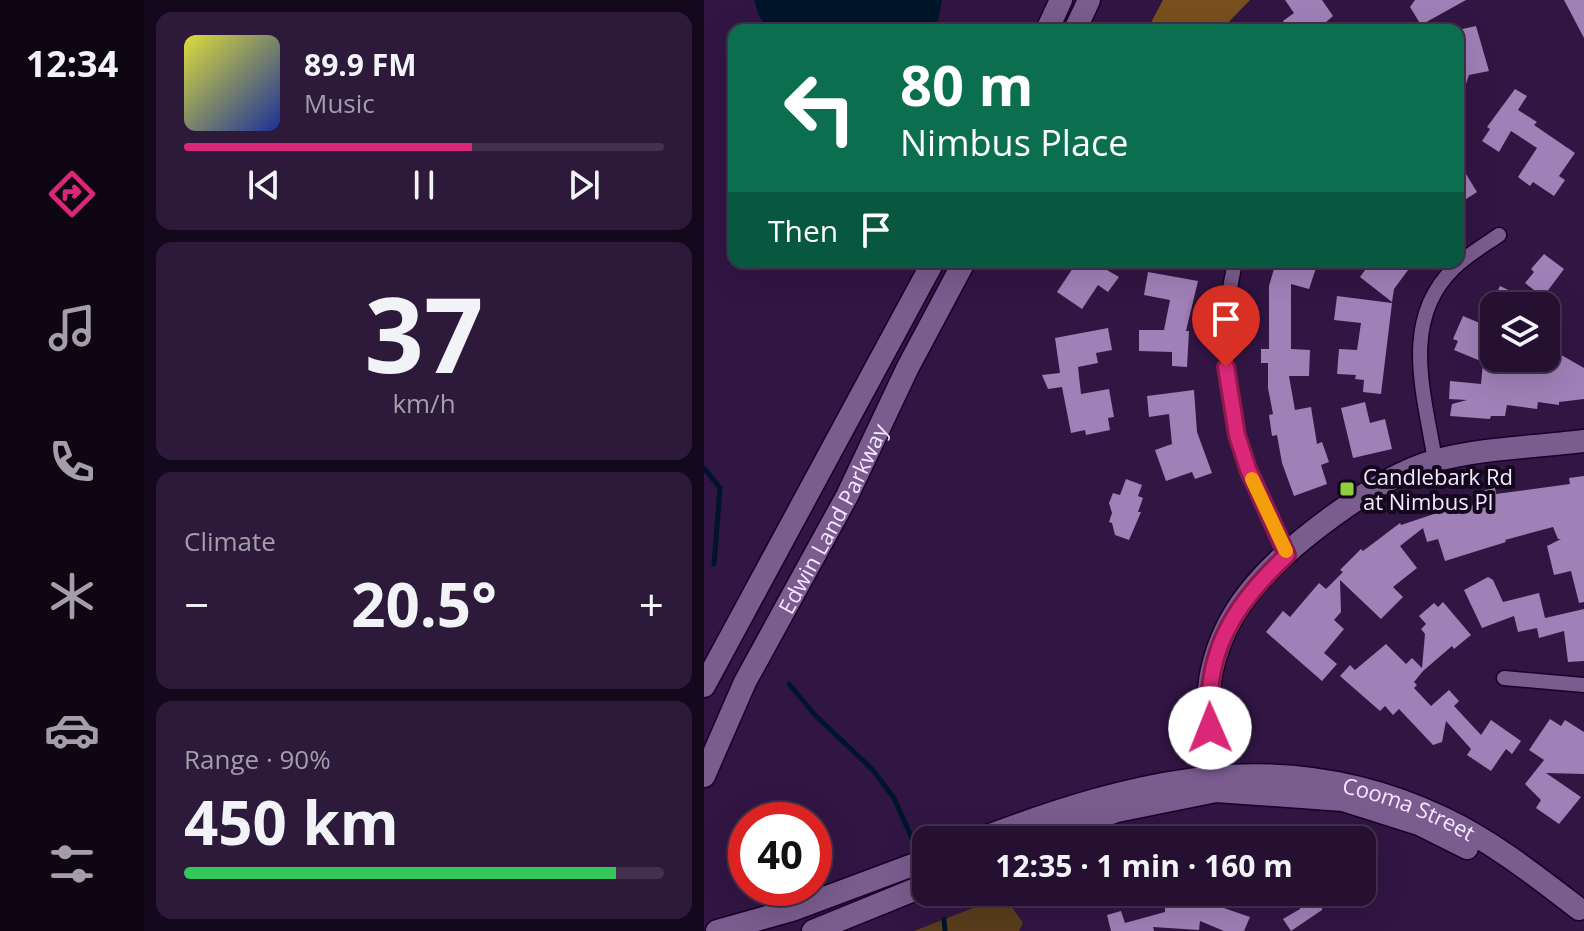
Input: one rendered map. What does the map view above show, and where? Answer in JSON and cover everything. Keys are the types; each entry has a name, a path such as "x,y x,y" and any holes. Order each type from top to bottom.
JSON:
{"main road":[{"path":"1050,24 1061,0"},
{"path":"1078,24 1089,0"},
{"name":"Edwin Land Parkway","path":"704,686 930,268"},
{"name":"Edwin Land Parkway","path":"704,776 745,682 847,496 908,367 961,268"},
{"path":"1216,783 1208,698 1218,649 1247,594 1287,555 1365,494 1402,473 1435,461 1584,441"},
{"path":"1015,826 1073,805 1153,786 1216,783"},
{"path":"1076,826 1216,783"},
{"name":"Cooma Street","path":"1216,783 1343,800 1419,824 1501,864 1582,910"},
{"path":"717,931 792,910 912,865"},
{"path":"813,931 912,890"}],"street":[{"path":"1464,259 1499,235"},
{"path":"1234,268 1229,289 1226,367 1237,435 1248,469 1287,555"},
{"path":"1435,461 1419,369 1420,328 1430,301 1454,268"},
{"path":"1504,678 1584,685"}],"shaded area":[{"path":"1163,0 1250,0 1227,24 1150,24"},
{"path":"978,906 1011,906 1023,923 1019,931 914,931"}],"water":[{"path":"754,0 942,0 934,24 765,24"}],"building":[{"path":"1285,0 1322,0 1333,16 1324,24 1285,24 1283,21 1294,13"},
{"path":"1415,0 1466,0 1423,24 1410,7"},
{"path":"1564,0 1584,0 1584,38"},
{"path":"1476,26 1489,71 1469,75 1464,89 1464,29"},
{"path":"1515,89 1527,96 1518,110 1575,153 1559,176 1565,180 1554,196 1533,182 1530,186 1518,177 1537,148 1511,131 1499,152 1482,141 1490,129 1487,127"},
{"path":"1464,171 1477,192 1464,200"},
{"path":"1544,254 1564,269 1547,292 1537,292 1525,283 1534,272 1531,269"},
{"path":"1073,268 1103,268 1119,277 1108,292 1098,285 1082,309 1057,292"},
{"path":"1274,268 1316,268 1309,289 1291,284 1291,349 1310,350 1309,376 1289,376 1295,410 1311,407 1317,444 1322,442 1329,462 1321,465 1327,484 1294,496 1282,463 1277,435 1272,436 1268,363 1261,363 1261,349 1269,349 1269,286"},
{"path":"1367,268 1410,268 1394,289 1392,302 1360,277"},
{"path":"1148,272 1198,281 1186,331 1189,331 1187,367 1172,366 1172,352 1139,351 1139,330 1164,330 1170,300 1144,295"},
{"path":"1500,286 1513,292 1497,292"},
{"path":"1337,296 1392,303 1381,394 1363,392 1364,380 1355,379 1356,375 1337,374 1339,349 1357,350 1361,323 1334,320"},
{"path":"1463,316 1480,323 1480,361 1454,350 1458,341 1453,339"},
{"path":"1108,328 1112,350 1096,353 1098,363 1078,367 1081,394 1109,389 1114,417 1108,418 1110,430 1086,435 1085,430 1071,433 1062,387 1048,389 1042,375 1060,373 1055,338"},
{"path":"1560,354 1584,368 1584,399 1559,402 1559,405 1538,402 1537,409 1507,405 1505,416 1491,416 1490,419 1450,416 1452,404 1467,400 1449,399 1450,381 1481,384 1482,372 1560,372"},
{"path":"1194,390 1197,432 1212,473 1195,479 1192,472 1166,481 1155,450 1172,444 1169,414 1149,417 1147,396"},
{"path":"1365,402 1370,423 1385,419 1392,449 1353,458 1341,408"},
{"path":"1584,476 1584,602 1579,603 1571,571 1554,575 1547,546 1561,539 1558,539 1553,527 1445,561 1438,539 1427,542 1423,528 1400,546 1417,568 1393,587 1403,597 1381,619 1340,580 1341,612 1334,620 1344,629 1324,653 1337,664 1322,681 1266,632 1283,611 1290,617 1319,583 1326,589 1361,549 1363,551 1400,523 1434,514 1430,502 1449,496 1453,510 1478,504 1476,492 1495,488 1496,494 1570,484 1569,478"},
{"path":"1126,479 1142,485 1138,496 1143,498 1138,512 1141,512 1129,540 1115,535 1109,522 1112,513 1109,503 1113,493 1120,495"},
{"path":"1488,577 1493,580 1503,602 1539,593 1545,618 1584,609 1584,661 1568,662 1564,631 1539,638 1537,628 1518,632 1514,616 1482,628 1464,590"},
{"path":"1443,602 1471,635 1454,649 1452,646 1423,671 1414,682 1417,685 1414,688 1431,706 1449,690 1459,701 1454,706 1481,735 1491,720 1521,741 1512,754 1506,749 1491,771 1467,755 1471,749 1446,721 1442,742 1433,745 1399,709 1393,715 1385,706 1380,711 1340,676 1350,665 1355,670 1386,644 1406,664 1412,658 1422,668 1425,634 1421,629 1426,624 1419,616 1434,603 1438,607"},
{"path":"1550,719 1561,726 1565,720 1584,732 1584,774 1546,773 1581,797 1559,824 1536,808 1541,800 1525,784 1544,760 1529,750"},
{"path":"1165,906 1218,906 1250,917 1244,931 1224,931 1200,921 1199,930 1153,927 1154,931 1111,931 1107,915 1121,911 1125,923 1165,912"},
{"path":"1300,906 1322,906 1322,910 1291,931 1283,919"}],"waterway":[{"path":"704,468 720,488 714,564"},
{"path":"789,684 816,716 872,769 894,798 912,838"},
{"path":"944,919 945,931"}],"slow traffic":[{"path":"1252,479 1286,551"}],"place":[{"name":"Candlebark Rd at Nimbus Pl","path":"1347,489"}],"route":[{"path":"1210,728 1208,698 1220,643 1247,594 1287,555 1248,469 1237,435 1226,367"}]}
